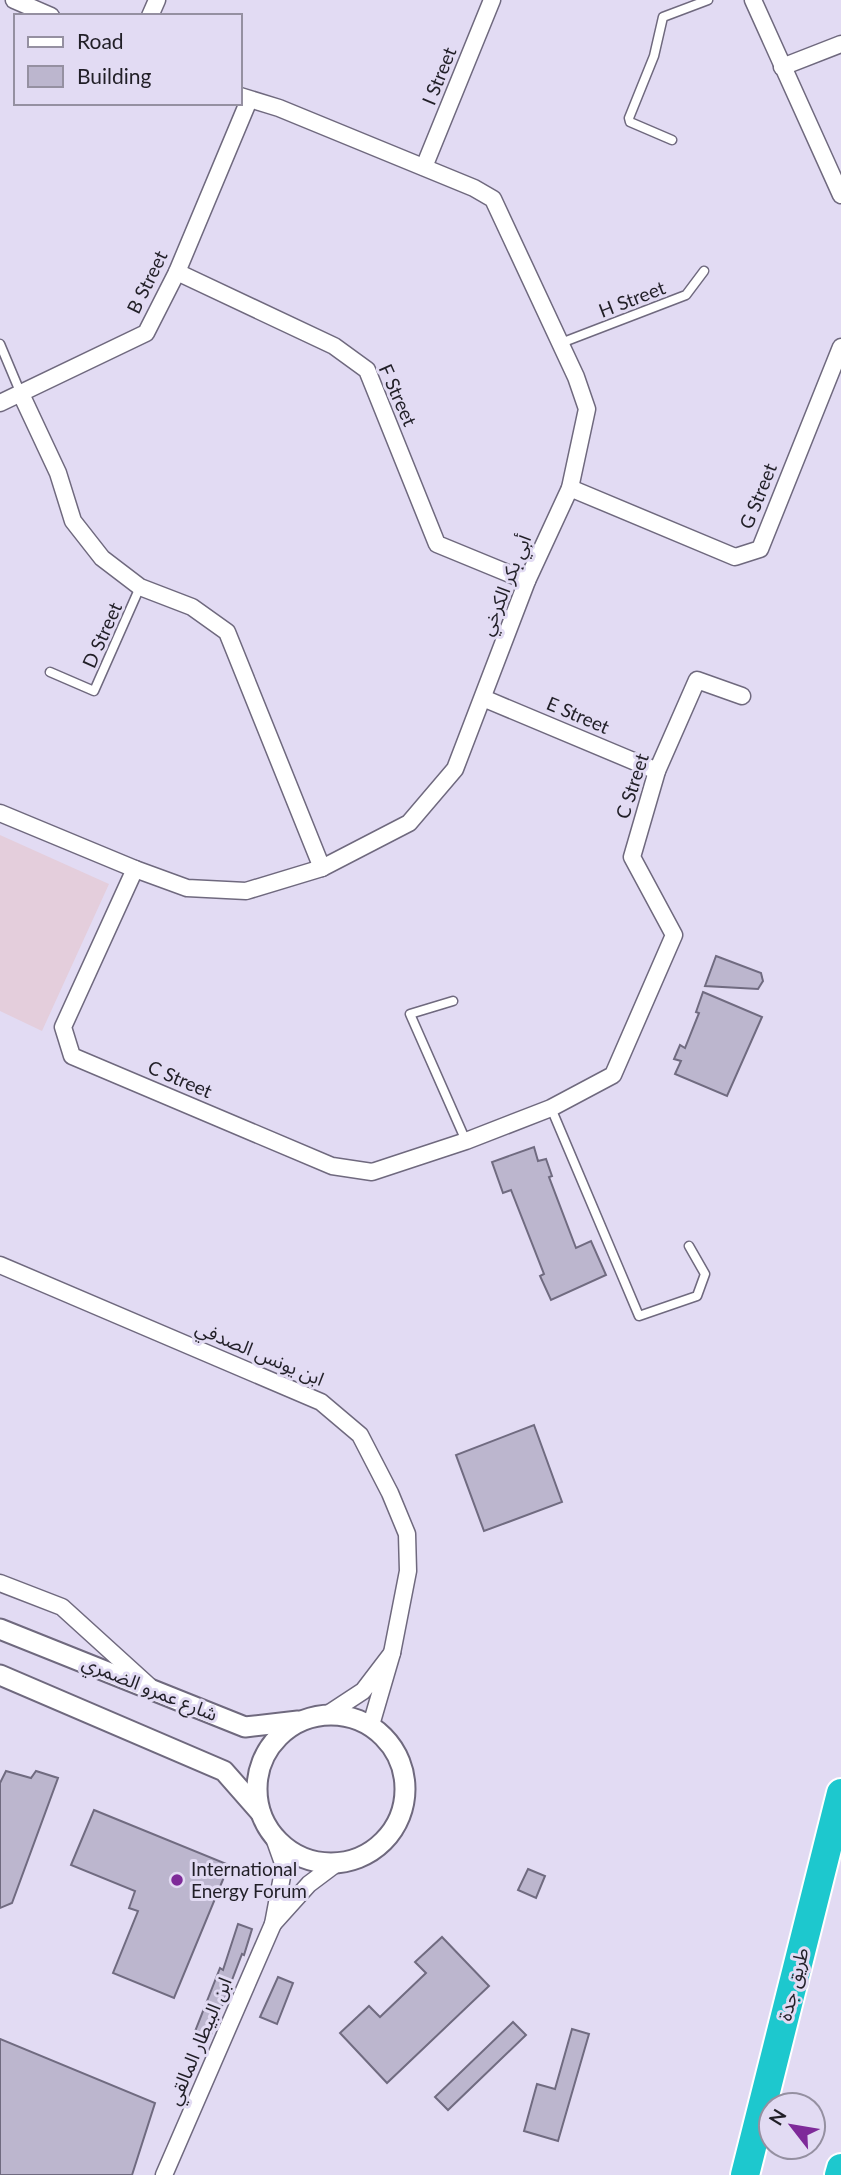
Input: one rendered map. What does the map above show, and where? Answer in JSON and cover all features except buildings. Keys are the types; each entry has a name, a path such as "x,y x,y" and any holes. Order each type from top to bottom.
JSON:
{"highway":[{"name":"طريق جدة","path":"745,2175 841,1793"},
{"path":"839,2175 841,2168"}],"street":[{"path":"14,0 46,14"},
{"name":"I Street","path":"424,167 492,0"},
{"path":"753,0 841,195"},
{"path":"782,67 841,44"},
{"name":"أبي بكر الكرخي","path":"0,813 187,888 246,891 322,868 409,822 456,769 527,581 570,488 587,409 561,343 493,199 474,188 279,108 244,98"},
{"name":"B Street","path":"0,403 146,333 177,272 241,105"},
{"name":"F Street","path":"177,272 334,346 367,370 437,544 527,581"},
{"name":"G Street","path":"570,488 735,557 760,549 841,347"},
{"path":"21,394 58,473 73,520 102,558 141,587 192,607 227,632 322,868"},
{"name":"C Street","path":"135,869 62,1027 72,1056 332,1166 372,1172 466,1141 551,1108 613,1075 674,935 632,857 657,771 697,680 742,696"},
{"name":"E Street","path":"483,698 657,771"},
{"name":"ابن يونس الصدفي","path":"0,1265 321,1402 360,1435 390,1493 407,1534 408,1571 392,1653 370,1725"},
{"path":"0,1583 62,1607 151,1688"},
{"name":"شارع عمرو الضمري","path":"0,1629 245,1727 303,1720"},
{"path":"260,1812 257,1790 260,1768 269,1748 284,1731 303,1720 328,1714 363,1690 392,1653"},
{"path":"0,1675 224,1771 260,1812 273,1835 284,1866 273,1924"},
{"path":"273,1835 291,1851 313,1861 337,1863 360,1857 380,1845 395,1828 404,1806 405,1783 400,1760 388,1741 370,1725 350,1717 328,1714"},
{"path":"273,1924 309,1884 337,1863"},
{"name":"ابن البيطار المالقي","path":"164,2175 273,1924"}],"lane":[{"path":"673,140 629,122 628,118 654,56 663,17 708,0"},
{"name":"H Street","path":"561,343 686,295 704,271"},
{"path":"0,344 21,394"},
{"name":"D Street","path":"50,672 94,691 141,587"},
{"path":"453,1001 410,1014 466,1141"},
{"path":"551,1108 639,1316 697,1296 705,1274 689,1246"}],"shaded area":[{"path":"0,835 109,884 42,1031 0,1011"}],"place":[{"name":"International Energy Forum","path":"177,1880"}]}
